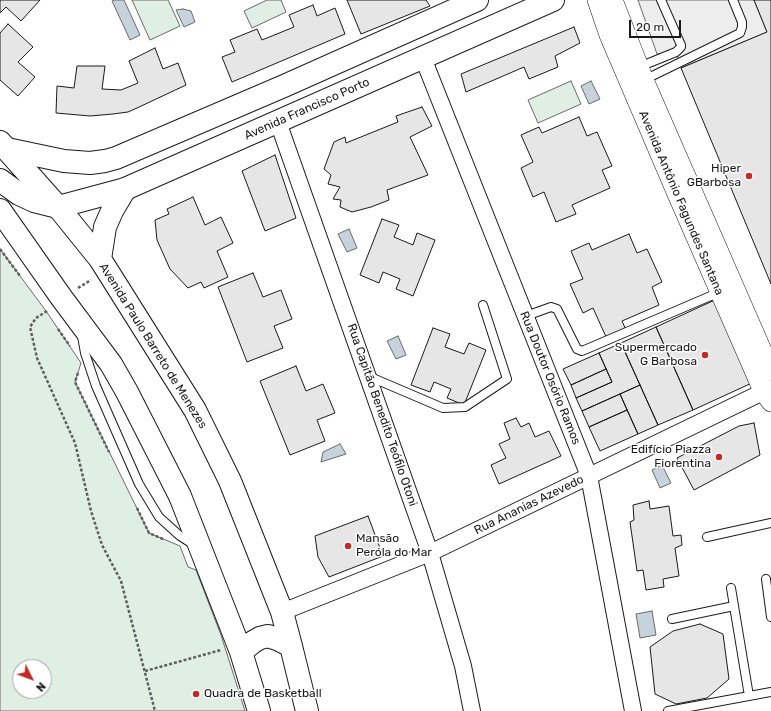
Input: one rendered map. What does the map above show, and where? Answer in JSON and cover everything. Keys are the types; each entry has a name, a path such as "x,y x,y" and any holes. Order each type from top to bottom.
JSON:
{"main road":[{"path":"3,146 64,161 90,163 116,158 292,83 476,0"},
{"name":"Avenida Francisco Porto","path":"58,207 125,189 552,0"},
{"name":"Avenida Paulo Barreto de Menezes","path":"3,146 58,207 96,269 195,410 230,481 282,612 307,711"},
{"path":"0,180 19,194 34,201 58,207"},
{"path":"96,269 105,227 112,211 125,189"},
{"path":"0,210 61,297 111,364 127,392 180,496 202,551 233,650 259,711"},
{"path":"233,650 268,636 291,646"}],"street":[{"name":"Avenida Antônio Fagundes Santana","path":"597,0 609,35 720,292 768,394"},
{"name":"Avenida Antônio Fagundes Santana","path":"613,0 642,74 771,370"},
{"name":"Rua Doutor Osório Ramos","path":"423,58 589,476 633,711"},
{"name":"Rua Capitão Benedito Teófilo Otoni","path":"278,122 430,553 463,666 472,711"},
{"name":"Rua Ananias Azevedo","path":"282,612 430,553 589,476 768,394"}],"lane":[{"path":"642,74 676,52 681,45 661,0"},
{"path":"642,74 740,34 742,22 733,0"},
{"path":"526,316 551,308 557,309 577,348 582,351 720,292"},
{"path":"368,376 443,408 465,408 507,379 483,305"},
{"path":"78,320 85,353 96,386 139,484 159,517 180,536 202,551"},
{"path":"708,537 771,523"},
{"path":"766,579 771,618"},
{"path":"731,588 748,696"},
{"path":"672,619 734,606"},
{"path":"668,711 771,692"}],"path":[{"path":"96,269 36,318 30,327 37,358 75,443 91,511 102,545 121,581 155,711"},
{"path":"145,671 233,650"}],"green space":[{"path":"132,0 168,0 180,26 150,40"},
{"path":"267,0 281,0 286,12 252,28 244,11"},
{"path":"571,81 581,104 538,123 528,100"},
{"path":"0,249 46,311 81,363 75,382 149,533 180,546 188,567 196,570 221,635 245,711 0,711"}],"shaded area":[{"path":"124,0 140,35 130,40 112,1"},
{"path":"638,0 754,0 767,32 681,68 676,52 657,54"},
{"path":"183,9 191,11 195,22 184,27 176,10"},
{"path":"591,81 600,99 589,104 581,86"},
{"path":"349,229 357,248 347,252 338,234"},
{"path":"398,336 406,355 396,359 387,341"},
{"path":"340,444 346,454 321,462 323,452"},
{"path":"662,465 671,483 660,488 652,470"},
{"path":"652,611 656,635 640,638 636,614"}],"building":[{"path":"0,0 40,0 21,21 6,7 0,13"},
{"path":"347,0 426,0 430,6 361,34"},
{"name":"Hiper GBarbosa","path":"754,0 771,0 771,284 681,68 767,32"},
{"path":"313,5 317,16 335,8 345,34 232,82 222,57 235,52 230,40 257,29 262,40 294,27 289,15"},
{"path":"8,24 33,47 18,62 35,77 18,96 0,80 0,33"},
{"path":"574,27 580,43 555,56 558,67 529,79 524,67 466,92 461,74"},
{"path":"155,48 163,69 178,63 186,85 128,112 90,116 56,113 57,86 74,88 77,66 105,66 102,89 121,90 138,83 129,61"},
{"path":"422,107 432,126 410,137 428,175 387,190 389,200 371,207 352,212 340,207 341,200 333,199 340,187 328,184 331,175 324,169 334,142 345,137 346,143 398,122 396,116"},
{"path":"579,117 587,136 597,132 612,166 602,170 610,188 572,205 576,214 556,222 544,192 533,197 521,168 533,162 521,135 539,127 542,133"},
{"path":"275,155 296,218 265,231 242,171"},
{"path":"193,197 205,225 221,217 233,243 217,251 228,277 204,288 201,282 188,288 170,269 157,240 155,220 169,214 167,209"},
{"path":"382,219 399,225 394,237 413,245 417,233 435,240 413,296 396,289 400,279 383,272 379,283 360,275"},
{"path":"629,234 637,253 647,249 662,282 652,287 659,305 622,321 626,330 607,339 593,308 583,313 570,284 583,279 571,251 589,243 592,250"},
{"path":"253,273 263,297 281,290 292,319 274,326 283,348 247,362 218,287"},
{"name":"Supermercado G Barbosa","path":"717,299 754,382 693,410 656,327"},
{"path":"656,327 693,410 658,425 621,343"},
{"path":"433,328 450,334 445,347 464,354 469,343 486,350 464,405 447,398 451,389 434,382 430,392 411,385"},
{"path":"621,343 640,385 582,411 576,398 612,382 599,353"},
{"path":"599,353 606,369 571,385 563,369"},
{"path":"296,366 306,391 323,384 335,413 317,420 325,441 290,455 260,381"},
{"path":"606,369 612,382 576,398 571,385"},
{"path":"640,385 658,425 638,434 620,394"},
{"path":"620,394 627,410 589,427 582,411"},
{"path":"627,410 638,434 600,451 589,427"},
{"path":"516,418 521,427 529,423 535,437 549,431 561,456 499,484 491,465 506,458 499,444 510,439 504,423"},
{"name":"Edifício Piazza Fiorentina","path":"754,423 760,455 694,490 677,458 739,426"},
{"path":"649,501 650,509 669,506 673,536 681,535 682,545 675,548 679,576 663,579 664,587 646,590 643,570 637,571 630,522 634,520 633,505"},
{"name":"Mansão Peróla do Mar","path":"368,516 383,556 329,577 318,557 315,536"},
{"path":"700,624 723,634 729,679 707,698 676,704 655,694 650,647 673,631"}],"place":[{"name":"Hiper GBarbosa","path":"749,176"},
{"name":"Supermercado G Barbosa","path":"705,355"},
{"name":"Edifício Piazza Fiorentina","path":"719,457"},
{"name":"Mansão Peróla do Mar","path":"348,546"},
{"name":"Quadra de Basketball","path":"196,694"}]}
